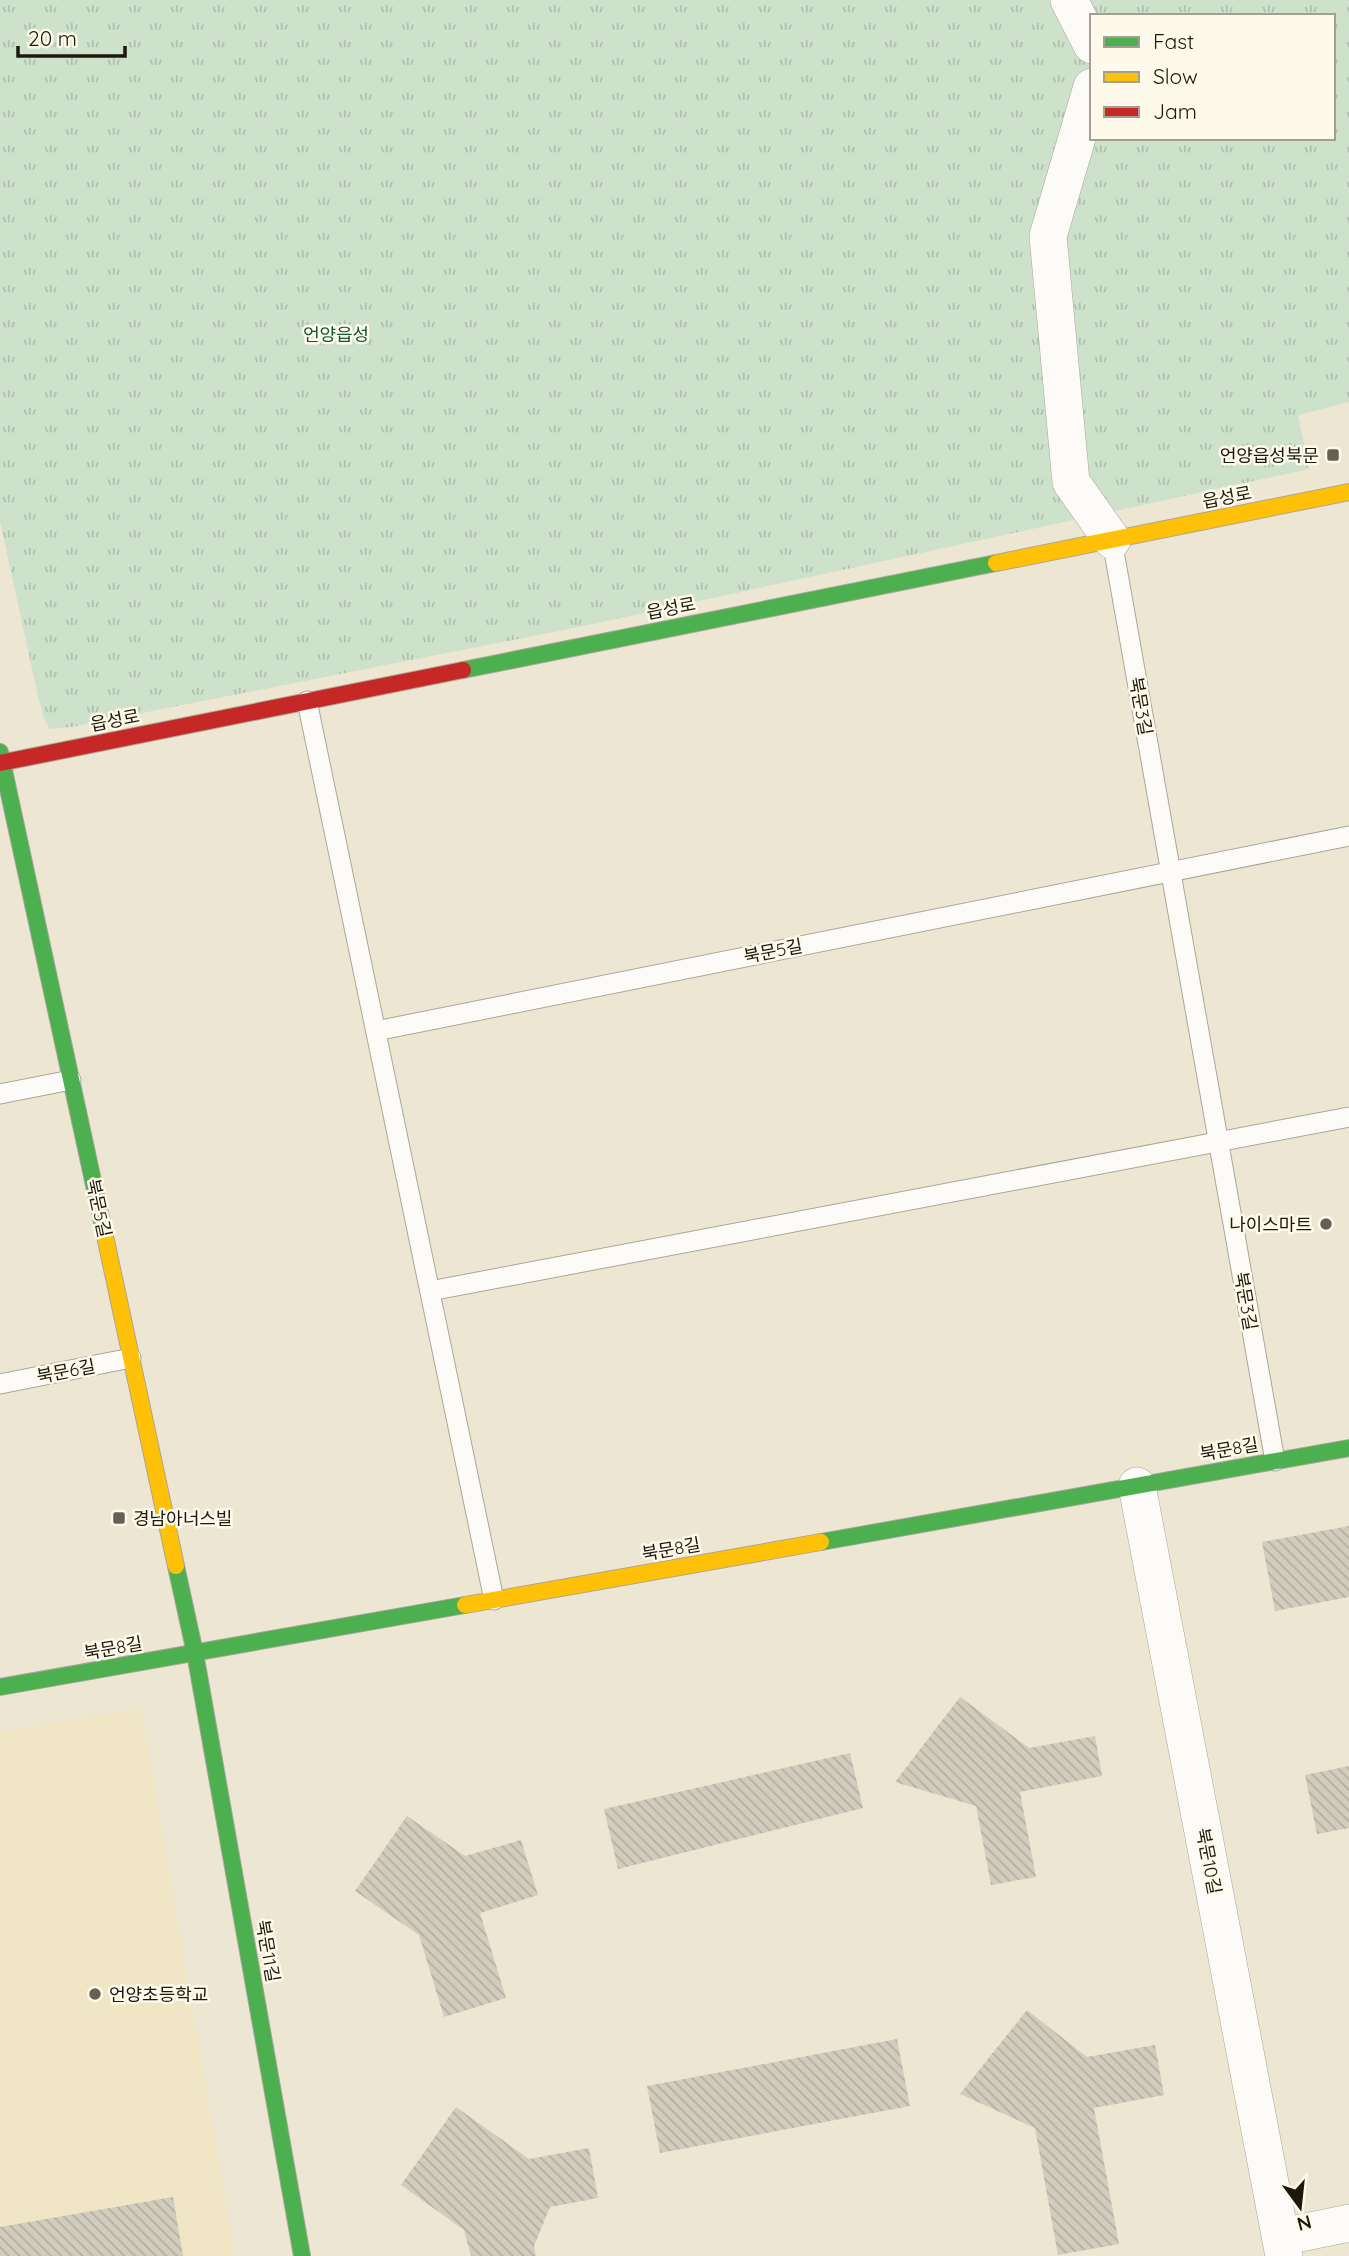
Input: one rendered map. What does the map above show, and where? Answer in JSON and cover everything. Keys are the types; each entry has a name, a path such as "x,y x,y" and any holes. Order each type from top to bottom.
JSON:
{"street":[{"path":"1069,0 1090,41"},
{"path":"1090,94 1048,236 1071,482 1112,540"},
{"name":"읍성로","path":"1,759 307,701 1349,492"},
{"name":"북문5길","path":"1,759 195,1653"},
{"name":"북문8길","path":"0,1687 1349,1448"},
{"name":"북문10길","path":"1137,1486 1282,2246 1349,2223"},
{"name":"북문11길","path":"195,1653 302,2256"}],"lane":[{"name":"북문3길","path":"1112,540 1275,1461"},
{"path":"307,701 494,1600"},
{"path":"1171,872 1349,836"},
{"name":"북문5길","path":"376,1031 1171,872"},
{"path":"0,1094 71,1080"},
{"path":"429,1291 1349,1117"},
{"name":"북문6길","path":"0,1384 131,1357"}],"shaded area":[{"name":"언양초등학교","path":"141,1708 235,2256 0,2256 0,1732"}],"green space":[{"name":"언양읍성","path":"0,0 1349,0 1349,402 1298,415 1309,469 574,628 71,727 50,729 44,719 0,521"}],"building":[{"path":"1349,1526 1349,1597 1275,1611 1262,1542"},
{"path":"960,1697 1029,1748 1095,1736 1102,1776 1020,1792 1036,1877 991,1885 976,1806 895,1782"},
{"path":"850,1753 863,1808 618,1869 604,1809"},
{"path":"1349,1766 1349,1828 1317,1834 1305,1775"},
{"path":"407,1816 465,1856 521,1840 538,1895 480,1913 506,1998 444,2017 419,1935 355,1891"},
{"path":"1027,2010 1087,2057 1155,2045 1164,2095 1094,2108 1119,2244 1058,2255 1035,2128 960,2094"},
{"path":"897,2039 910,2106 660,2153 647,2086"},
{"path":"456,2107 529,2159 589,2148 598,2198 550,2207 534,2246 536,2256 471,2256 464,2230 401,2185"},
{"path":"173,2197 183,2256 0,2256 0,2227"}],"traffic: fast":[{"path":"463,670 996,563"},
{"path":"0,752 105,1236"},
{"path":"821,1542 1349,1448"},
{"path":"176,1566 195,1653 302,2256"},
{"path":"0,1687 465,1605"}],"traffic: slow":[{"path":"996,563 1349,492"},
{"path":"105,1236 176,1566"},
{"path":"465,1605 821,1542"}],"traffic: jam":[{"path":"0,763 463,670"}],"place":[{"name":"언양읍성북문","path":"1333,455"},
{"name":"나이스마트","path":"1326,1224"},
{"name":"경남아너스빌","path":"119,1518"},
{"name":"언양초등학교","path":"95,1994"}]}
